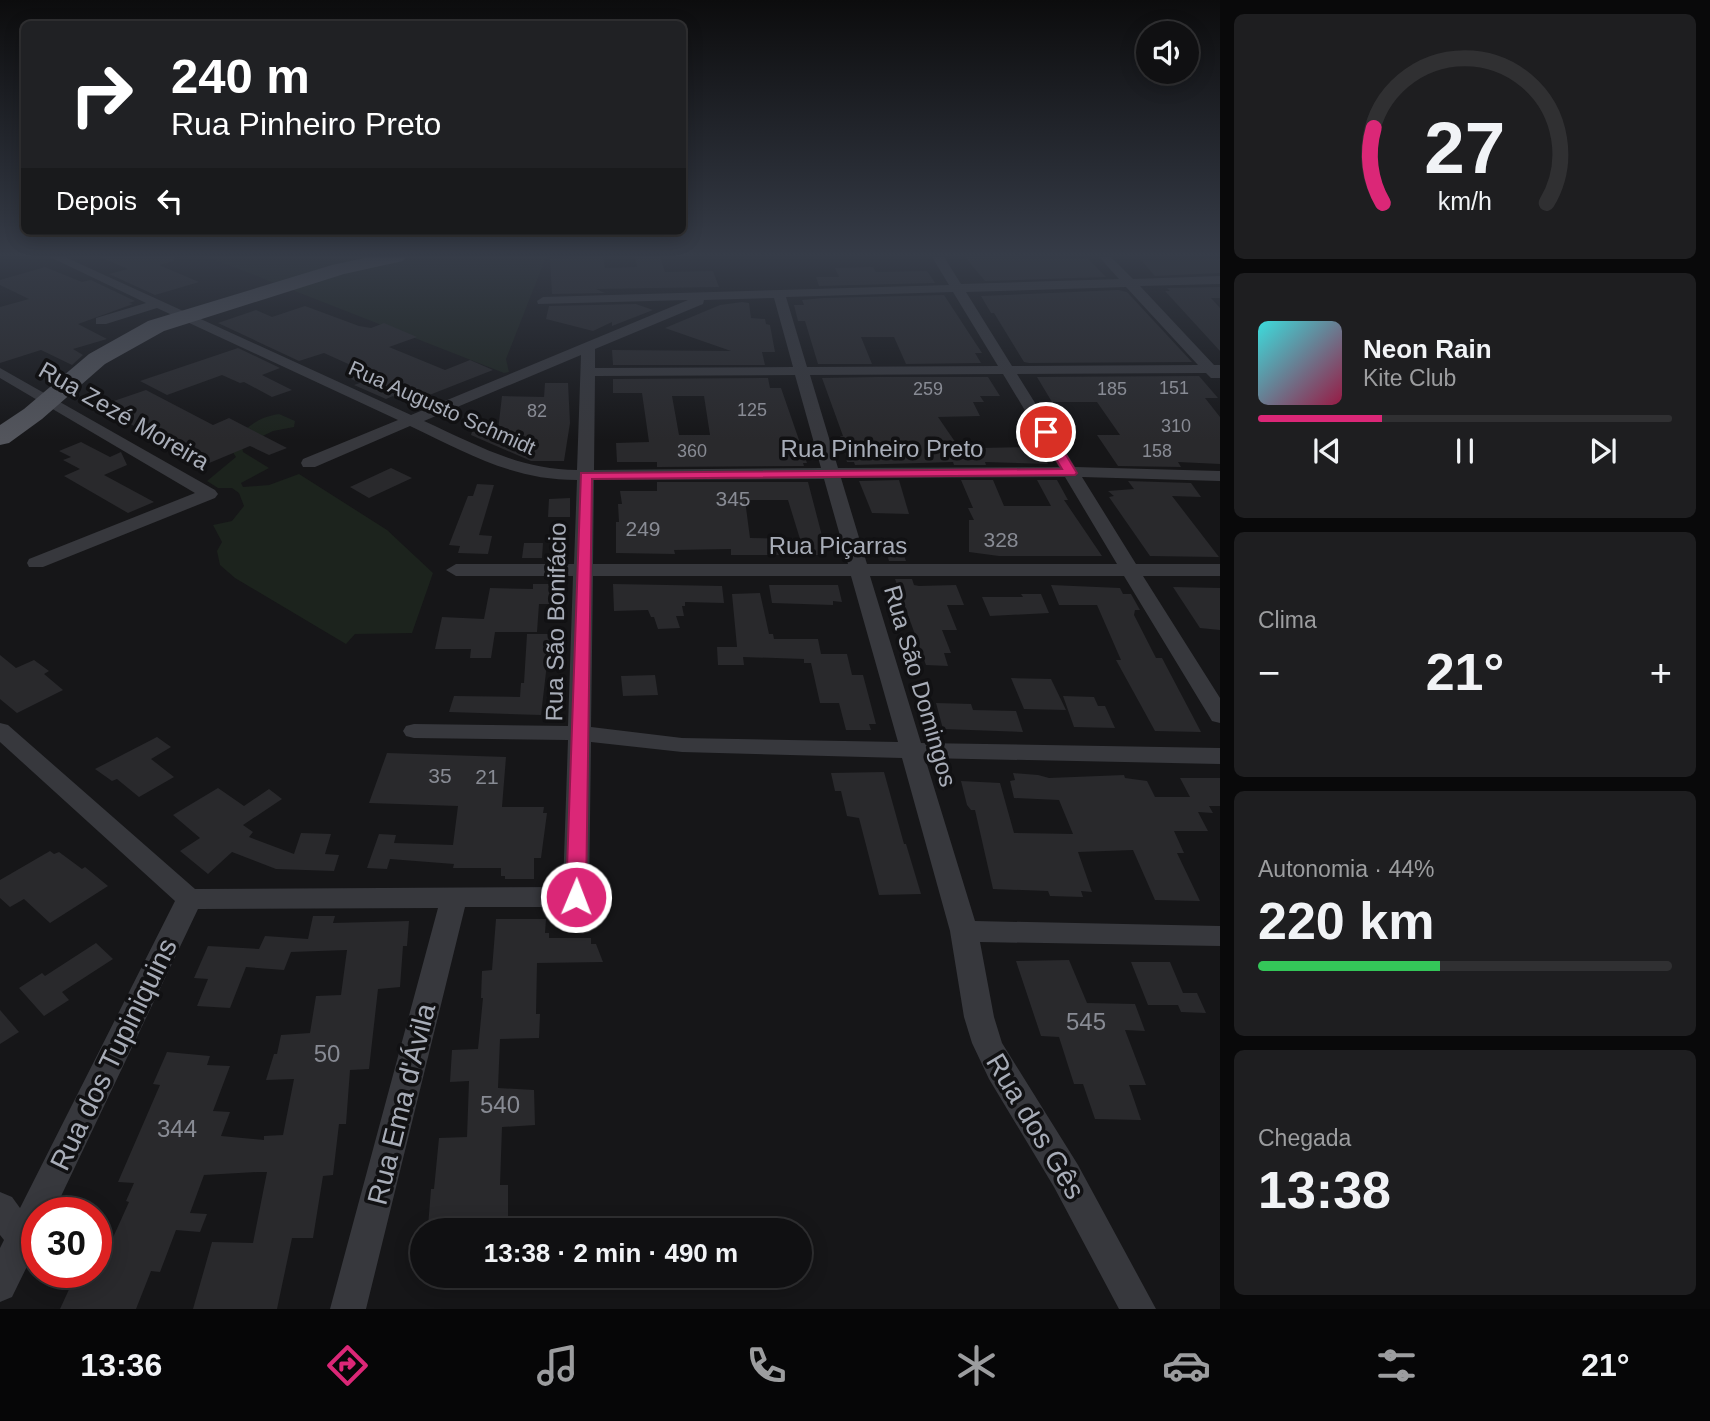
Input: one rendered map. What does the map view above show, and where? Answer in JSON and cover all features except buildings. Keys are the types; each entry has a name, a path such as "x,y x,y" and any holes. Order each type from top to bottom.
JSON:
{"main road":[{"path":"0,437 109,351 137,335 179,318"}],"street":[{"path":"101,321 111,318"},
{"name":"Rua Augusto Schmidt","path":"189,318 511,467 543,475 586,475"},
{"path":"309,463 658,318"},
{"name":"Rua São Domingos","path":"786,318 964,932"},
{"path":"976,318 1220,716"},
{"path":"1164,318 1217,373"},
{"name":"Rua São Bonifácio","path":"454,898 576,897 588,347"},
{"path":"588,372 1008,370 1217,373"},
{"name":"Rua Zezé Moreira","path":"0,372 209,494 36,563"},
{"name":"Rua Pinheiro Preto","path":"586,475 1071,473 1220,476"},
{"name":"Rua Piçarras","path":"456,570 1220,570"},
{"path":"0,730 189,899 454,898"},
{"path":"414,731 580,733 682,745 1220,756"},
{"name":"Rua Ema d'Ávila","path":"348,1309 454,898"},
{"name":"Rua dos Tupiniquins","path":"42,1197 189,899"},
{"path":"964,932 1220,936"},
{"name":"Rua dos Gês","path":"964,932 979,1017 987,1043 1000,1070 1066,1176 1138,1309"},
{"path":"0,1208 21,1236"},
{"name":"Rua dos Tupiniquins","path":"0,1285 21,1239"}],"shaded area":[{"path":"364,318 522,318 506,359 509,372 504,373"},
{"path":"279,414 295,421 294,427 273,431 242,446 243,452 269,468 241,483 243,487 269,485 299,474 387,530 433,573 412,633 355,634 346,644 235,578 220,565 217,551 222,542 213,525 232,521 244,506 239,493 232,488 218,488 207,481 236,457 226,442 255,422"}],"route":[{"path":"576,897 586,475 1071,473 1046,432"}]}
